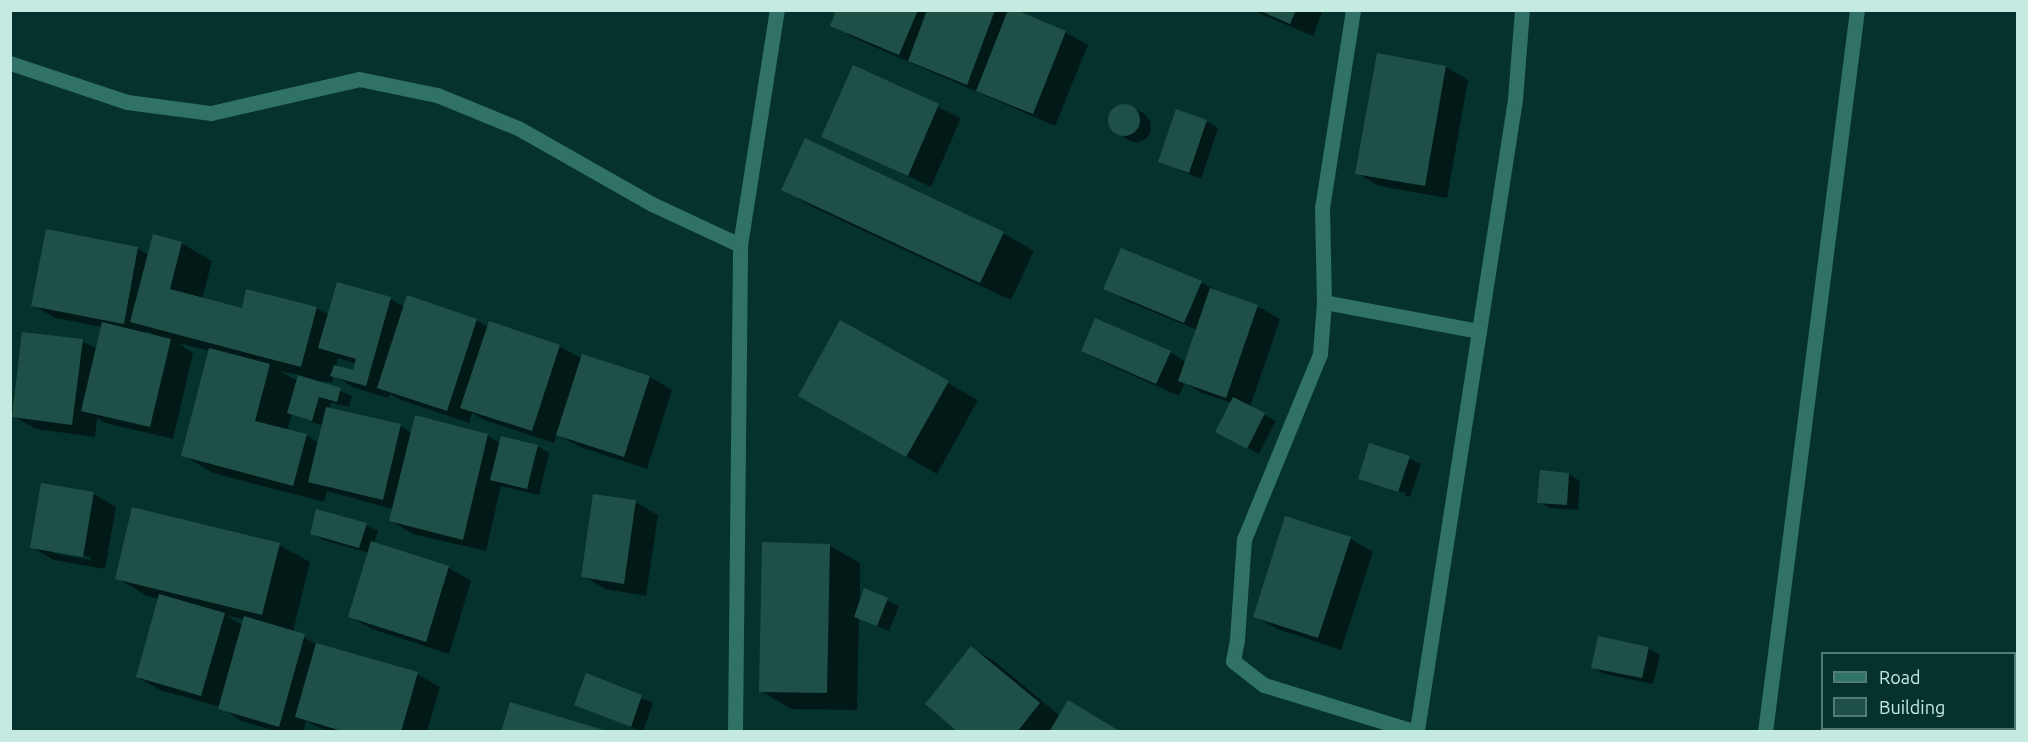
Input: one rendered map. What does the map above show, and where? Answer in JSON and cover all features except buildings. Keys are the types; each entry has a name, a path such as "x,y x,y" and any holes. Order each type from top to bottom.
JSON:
{"street":[{"path":"735,732 740,245 777,10"},
{"path":"1353,10 1322,208 1324,302 1320,354 1244,539 1238,640 1233,661 1264,685 1298,698 1417,731 1515,99 1522,10"},
{"path":"1765,732 1857,10"},
{"path":"10,63 127,102 211,112 359,79 437,95 518,128 652,204 740,245"},
{"path":"1324,302 1479,332"}]}
